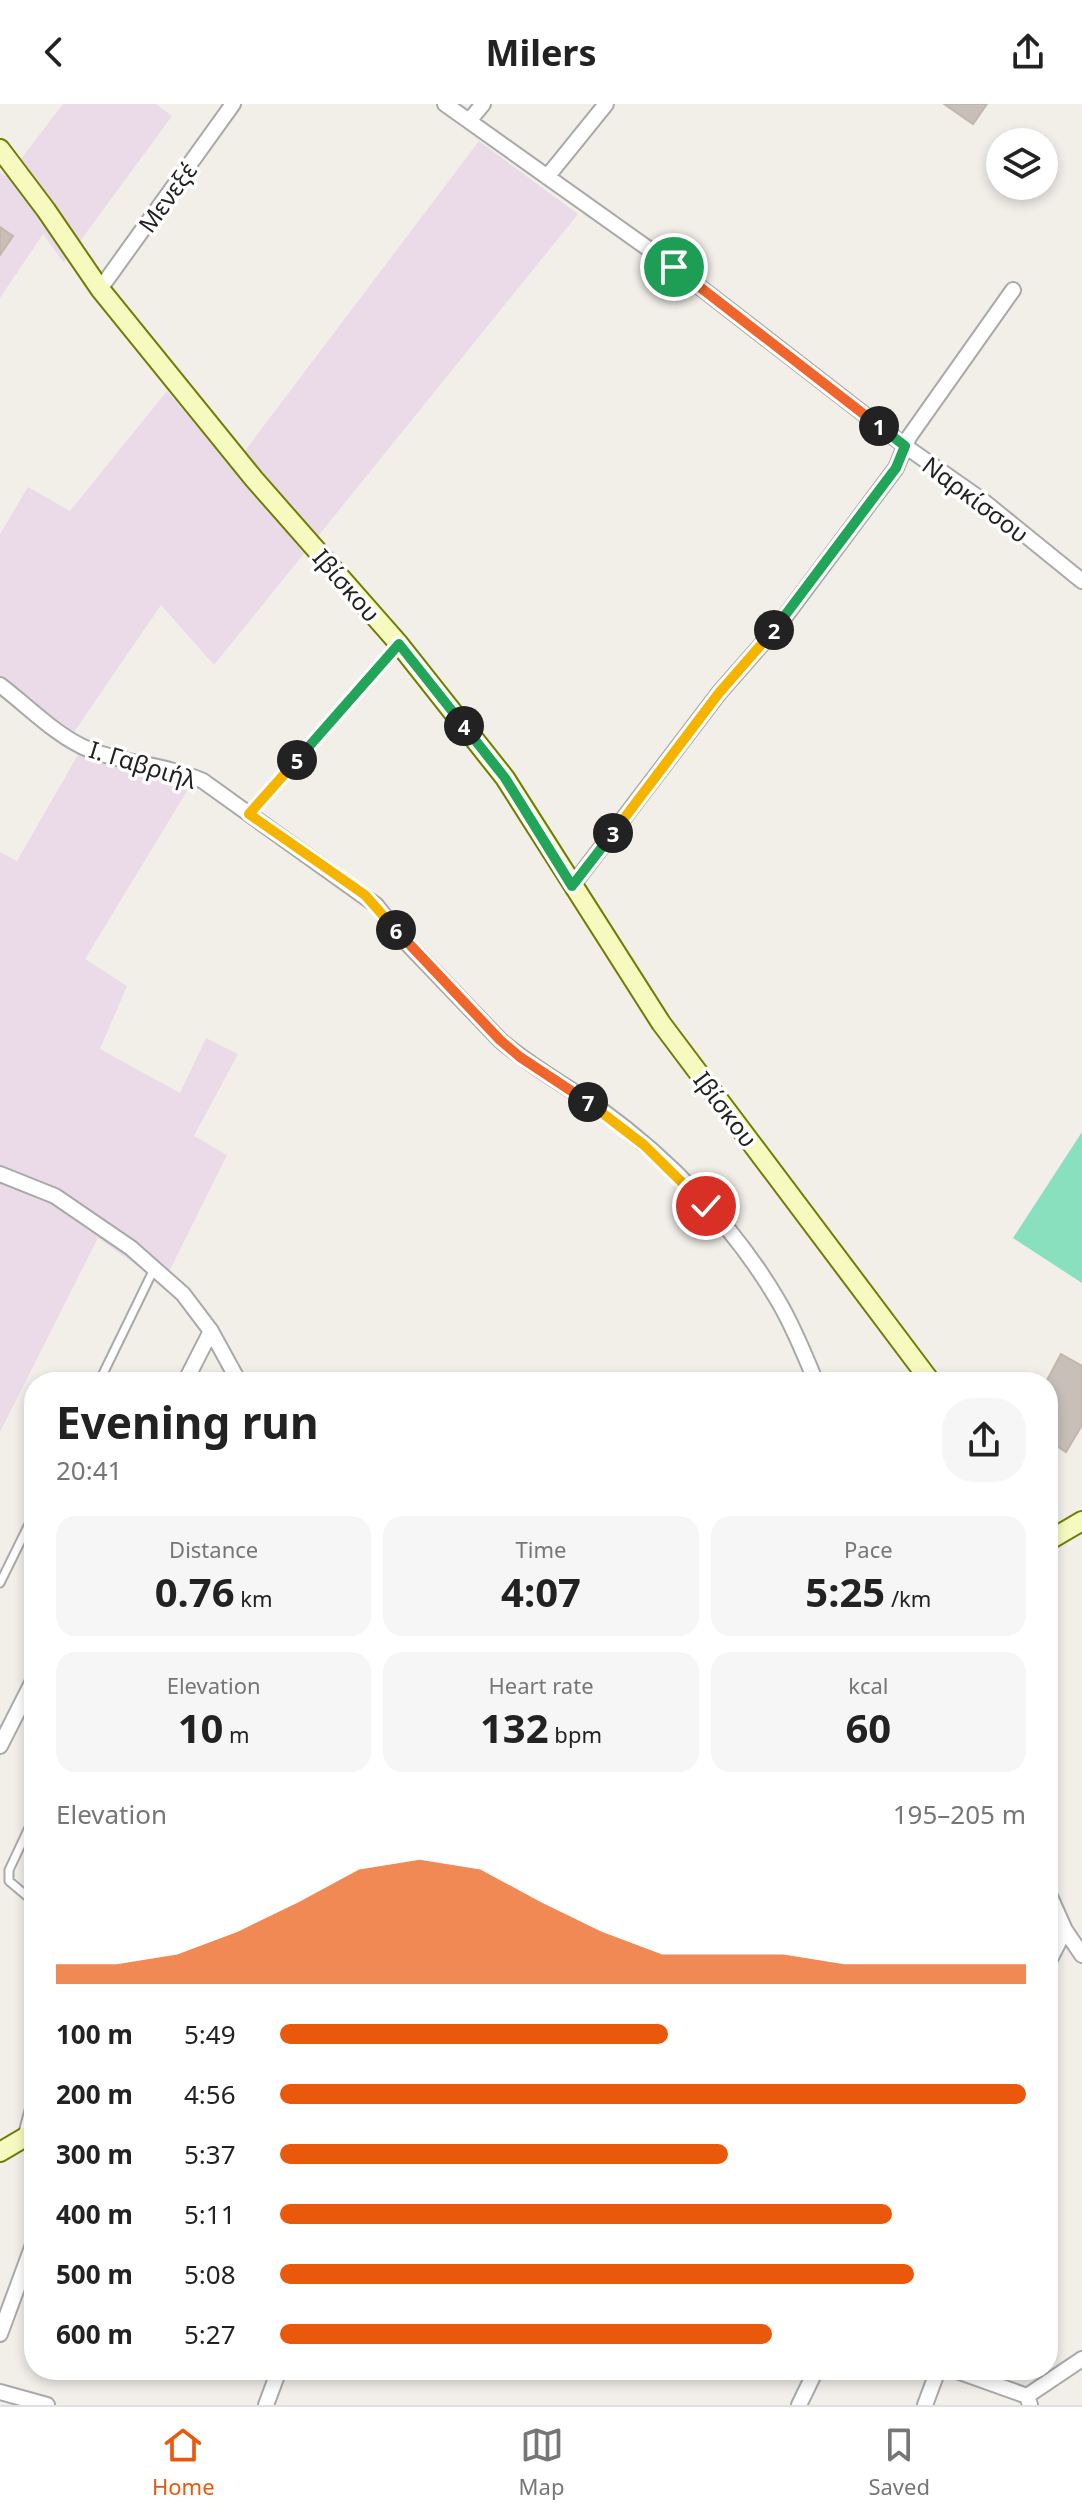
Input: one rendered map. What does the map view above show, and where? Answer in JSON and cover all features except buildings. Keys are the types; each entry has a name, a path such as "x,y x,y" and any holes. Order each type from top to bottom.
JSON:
{"street":[{"name":"Μενεξέ","path":"100,289 233,104"},
{"name":"Ναρκίσσου","path":"445,104 674,267 905,446 982,500 1082,581"},
{"path":"469,121 483,104"},
{"path":"547,177 606,104"},
{"name":"Ιβίσκου","path":"0,149 100,289 254,479 399,644 505,778 661,1023 923,1372"},
{"path":"572,886 719,693 778,626 896,468 909,437 1013,290"},
{"name":"Ι. Γαβριήλ","path":"0,685 71,740 86,748 112,757 181,771 203,781 365,895 500,1040 520,1057 601,1110 675,1173 755,1264 779,1302 811,1372"},
{"path":"0,1174 55,1196 131,1248 183,1294 211,1331 234,1372"},
{"path":"190,1372 211,1331"},
{"path":"1058,1534 1082,1521"},
{"path":"0,1746 24,1699"},
{"path":"1058,1914 1082,1953"},
{"path":"1058,1944 1065,1930"},
{"path":"0,2152 24,2138"},
{"path":"0,2334 24,2269"},
{"path":"1058,2377 1082,2359"},
{"path":"266,2405 275,2380"},
{"path":"799,2405 811,2380"},
{"path":"925,2405 934,2380"},
{"path":"979,2380 1028,2400 1054,2380"},
{"path":"0,2392 47,2405"}],"lane":[{"path":"249,814 399,644"},
{"path":"104,1372 154,1269"},
{"path":"0,1583 24,1534"},
{"path":"24,1838 9,1870 9,1881 24,1894"}],"shaded area":[{"path":"63,104 156,104 172,116 64,263 43,234 0,298 0,172 7,177"},
{"path":"479,141 578,214 214,665 161,605 74,732 0,678 0,534 28,487 70,511 167,391 232,468"},
{"path":"87,739 113,751 164,758 198,773 85,959 127,986 100,1049 180,1093 206,1038 238,1054 194,1136 227,1155 163,1284 98,1238 30,1372 24,1372 24,1384 0,1432 0,852 17,861"}],"green space":[{"path":"1082,1132 1082,1283 1013,1238"}],"route":[{"path":"674,267 905,446 896,468 778,626 719,693 572,886 505,778 399,644 249,814 365,895 500,1040 520,1057 601,1110 675,1173 706,1206"}]}
